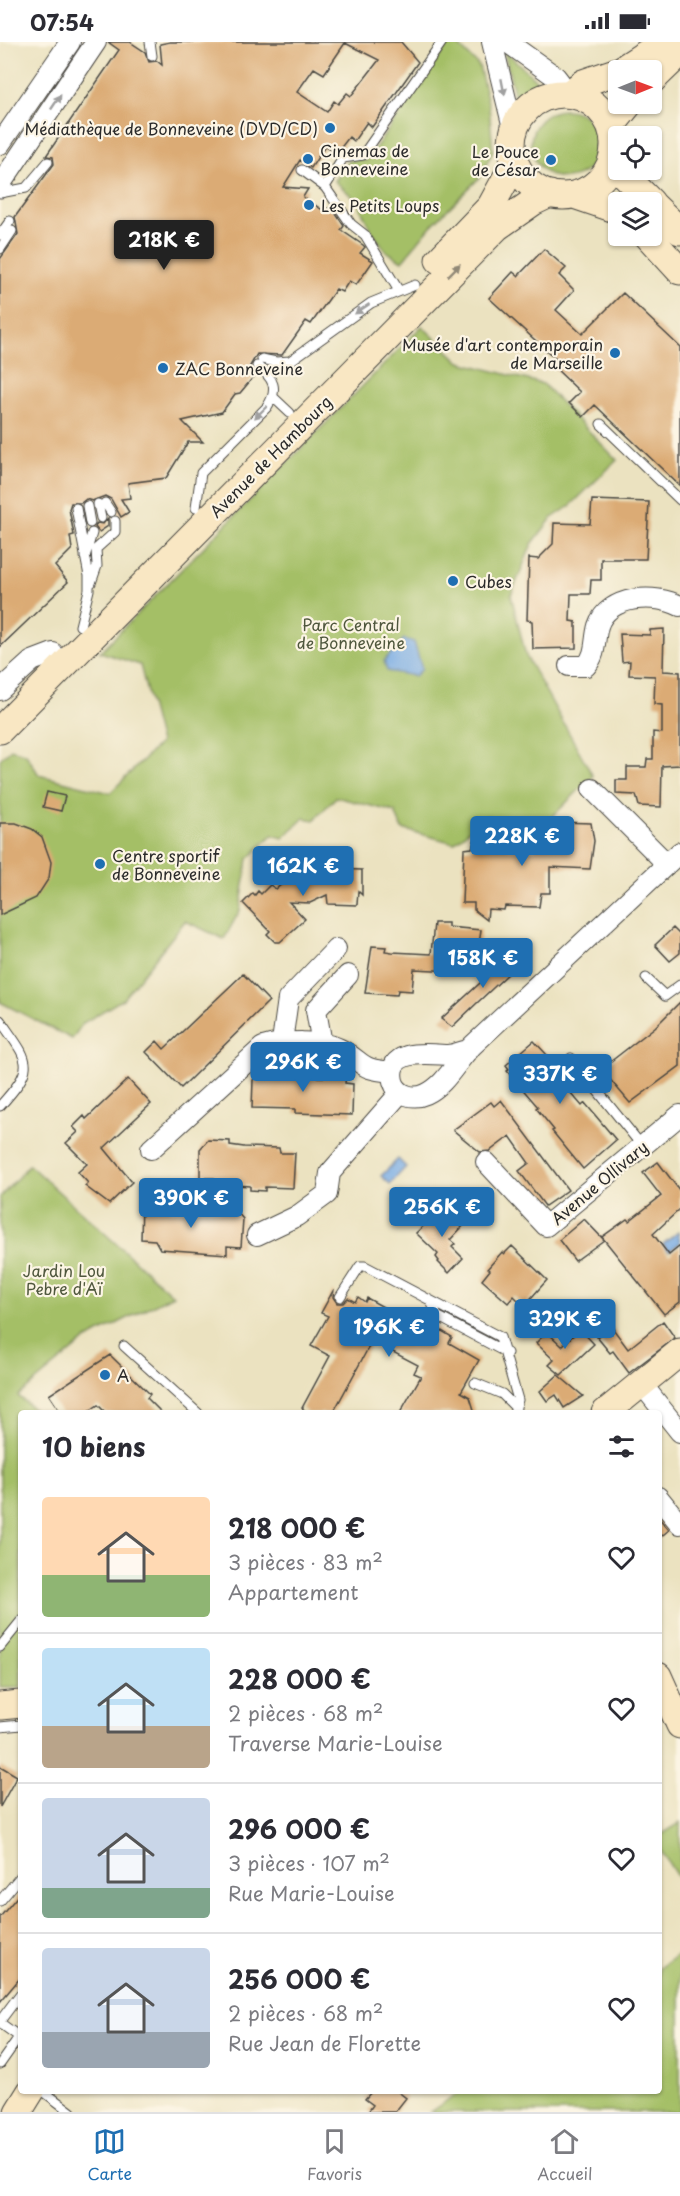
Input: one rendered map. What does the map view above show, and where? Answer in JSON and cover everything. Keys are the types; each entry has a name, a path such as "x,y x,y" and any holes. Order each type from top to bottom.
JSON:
{"street":[{"path":"0,144 70,42"},
{"path":"0,185 96,42"},
{"path":"492,42 514,132"},
{"path":"507,42 556,77 569,94 595,104 611,126 621,114"},
{"path":"636,60 664,42"},
{"path":"662,70 680,53"},
{"path":"608,75 583,83 569,94 541,99 524,112 514,132 512,147 523,176 535,187 608,207"},
{"name":"Avenue de Hambourg","path":"0,703 53,653 196,508 282,405 491,206 516,162"},
{"path":"562,194 598,182 608,173"},
{"path":"629,180 641,192"},
{"name":"Avenue de Hambourg","path":"0,730 497,227 533,202 562,194"},
{"path":"662,214 680,231"},
{"path":"657,246 680,271"},
{"path":"569,666 586,666 592,659 598,625 604,616 629,600 653,597 680,606"},
{"path":"0,690 32,661 53,653"},
{"path":"469,1050 449,1055 430,1052 407,1055 395,1063 392,1072 394,1084 400,1093 410,1096 423,1096 435,1089 469,1050 673,858 592,789"},
{"path":"282,1041 288,999 336,949"},
{"path":"322,1044 316,1010 348,975"},
{"path":"152,1149 263,1047 282,1041 322,1044 340,1048 367,1070 392,1072"},
{"path":"257,1235 297,1216 327,1194 330,1173 400,1093"},
{"name":"Avenue Ollivary","path":"486,1162 546,1226 680,1114"},
{"path":"609,1410 680,1352"},
{"path":"641,1383 680,1432"},
{"path":"662,1502 680,1524"},
{"path":"662,1685 680,1725"},
{"path":"0,1706 18,1704"},
{"path":"18,2112 29,2094"}],"lane":[{"path":"150,42 152,56"},
{"path":"325,187 343,158 363,155 442,42"},
{"path":"0,193 26,188 48,162"},
{"path":"282,405 271,376 260,362 290,361 371,303 407,288 372,244 351,224 325,187 303,170"},
{"path":"0,235 10,221"},
{"path":"0,249 12,231"},
{"path":"601,424 680,500"},
{"path":"80,626 88,590 97,566 96,549 115,532 113,517 101,504 108,537"},
{"path":"87,506 90,523"},
{"path":"76,508 88,590"},
{"path":"85,558 92,533"},
{"path":"646,978 665,996 680,985"},
{"path":"0,1020 25,1056 26,1066 22,1082 0,1106"},
{"path":"572,1058 642,1146"},
{"path":"340,1297 360,1266 431,1301 437,1316 507,1353 518,1400 515,1410"},
{"path":"124,1346 195,1410"},
{"path":"475,1383 502,1394 515,1410"},
{"path":"0,1647 18,1625"},
{"path":"0,1727 18,1725"},
{"path":"0,1901 18,1880"},
{"path":"18,1997 0,2022 18,2036"},
{"path":"0,2064 18,2040"},
{"path":"47,2094 72,2112"}],"green space":[{"path":"450,42 455,42 479,66 489,106 493,151 480,177 431,226 402,261 386,251 371,230 357,201 335,181 349,161 361,159 366,161"},
{"path":"504,50 539,83 515,98"},
{"path":"565,110 578,113 589,120 596,131 599,144 596,157 589,168 578,175 565,178 552,175 541,168 534,157 531,144 534,131 541,120 552,113"},
{"name":"Parc Central de Bonneveine","path":"422,326 460,362 543,384 617,460 570,506 552,518 532,544 511,595 526,656 593,776 542,827 486,816 454,843 402,829 395,812 336,797 314,820 304,818 283,838 272,835 248,859 240,910 224,939 185,921 123,999 83,1023 72,1039 0,1002 0,759 11,749 26,754 39,775 110,793 160,743 140,665 100,652"},
{"name":"Jardin Lou Pebre d'Aï","path":"29,1165 173,1295 87,1339 18,1396 34,1410 18,1410 18,1687 0,1687 0,1197"},
{"path":"680,1823 680,1881 662,1853 662,1834"},
{"path":"680,1953 680,2112 430,2112 457,2094 662,2094 662,1966"}],"water":[{"path":"404,639 414,642 422,669 415,676 387,671 384,661"},
{"path":"398,1159 406,1167 390,1184 381,1176"},
{"path":"678,1232 680,1243 669,1251 663,1244"}],"building":[{"name":"ZAC Bonneveine","path":"108,42 130,42 145,52 149,62 157,61 162,65 160,44 170,42 401,42 418,62 372,127 367,122 354,141 349,137 336,154 325,146 311,168 300,160 283,187 308,189 303,197 321,209 332,208 344,226 341,230 363,245 365,247 360,253 373,261 364,274 356,285 349,281 342,292 336,289 311,324 306,321 282,355 257,354 250,366 256,374 240,393 235,394 222,412 182,421 203,442 188,442 166,478 128,483 130,498 121,499 129,512 121,517 111,499 105,496 92,501 86,499 81,503 71,503 69,509 74,535 70,536 72,549 55,566 68,582 0,647 0,259 18,234 15,217 54,164 53,157 46,156 119,50","holes":["345,43 379,60 351,96 347,93 338,104 334,101 327,112 297,92 314,68 324,74"]},
{"name":"Musée d'art contemporain de Marseille","path":"544,249 566,268 559,275 574,290 556,310 582,334 623,293 680,347 680,486 595,405 583,417 569,403 580,392 553,366 558,361 489,298 513,272 518,276"},
{"path":"592,500 649,502 646,559 601,559 601,580 591,580 590,594 571,594 570,621 576,622 576,648 533,649 532,621 527,620 529,558 538,559 553,544 554,523 590,524"},
{"path":"108,518 108,526 99,532 95,527 97,523 103,524"},
{"path":"664,629 663,671 680,672 680,765 662,766 661,807 639,806 636,795 616,794 616,780 627,780 627,767 646,767 647,759 653,759 653,732 662,733 662,705 654,704 655,676 629,675 630,661 622,662 620,634 650,635 650,630"},
{"path":"47,792 65,796 61,811 43,807"},
{"path":"558,822 591,823 594,841 590,869 550,867 550,893 541,893 539,907 505,906 504,910 488,909 487,920 474,910 474,903 462,903 464,849 472,848 476,835 508,836 508,849 535,850 536,836 550,836 550,829 553,829"},
{"path":"0,823 16,823 32,829 42,837 51,862 49,878 36,898 0,915"},
{"path":"301,868 362,870 362,895 358,891 357,905 328,904 327,895 310,903 289,902 305,919 280,942 275,942 267,934 270,931 243,903 253,893 255,895 258,891 261,894 270,885 276,889"},
{"path":"434,923 448,923 448,927 481,930 479,944 476,944 474,972 414,969 412,991 398,990 397,995 365,993 372,946 386,947 385,951 392,952 431,954"},
{"path":"673,928 680,935 680,953 670,961 655,945"},
{"path":"516,950 524,959 452,1027 441,1019"},
{"path":"243,974 269,1001 181,1088 146,1052 157,1041 164,1049"},
{"path":"680,1002 680,1066 630,1103 601,1069 655,1027"},
{"path":"534,1041 565,1074 569,1081 564,1085 582,1106 585,1103 616,1140 583,1169 552,1131 554,1130 536,1108 538,1107 507,1071 509,1069 506,1065"},
{"path":"267,1067 281,1067 281,1072 305,1073 309,1077 326,1077 331,1073 346,1073 345,1083 353,1084 352,1115 295,1113 295,1109 252,1108 253,1080"},
{"path":"128,1079 151,1104 104,1148 132,1182 109,1204 85,1186 88,1183 78,1172 87,1164 66,1143 78,1132 73,1127 84,1116 86,1119"},
{"path":"501,1100 568,1190 545,1206 519,1171 529,1163 510,1136 490,1151 480,1152 453,1130 491,1102 494,1106"},
{"path":"208,1140 230,1141 230,1145 244,1147 279,1148 280,1153 295,1153 293,1188 265,1187 265,1191 250,1190 250,1186 236,1185 236,1182 214,1182 214,1178 200,1178 200,1149"},
{"path":"658,1162 680,1191 680,1209 653,1234 669,1255 680,1246 680,1302 664,1314 602,1237 627,1219 629,1221 661,1196 643,1173"},
{"path":"142,1204 167,1204 171,1211 236,1211 243,1219 241,1247 227,1246 227,1254 160,1249 155,1240 141,1239"},
{"path":"442,1208 463,1226 450,1240 455,1244 452,1247 463,1258 449,1273 438,1262 436,1257 438,1254 416,1233"},
{"path":"584,1219 604,1240 575,1261 559,1240"},
{"path":"512,1246 547,1280 524,1306 514,1296 508,1303 482,1280 490,1270 488,1268 502,1252 504,1254"},
{"path":"334,1289 333,1297 337,1303 343,1303 348,1298 355,1302 358,1297 365,1302 367,1298 423,1329 427,1322 452,1337 449,1343 479,1360 461,1392 470,1397 474,1410 402,1410 421,1376 414,1373 418,1365 372,1341 335,1410 304,1410 302,1408 330,1356 311,1346 328,1316 321,1313"},
{"path":"663,1321 675,1338 629,1373 613,1351 610,1353 597,1337 611,1326 628,1349"},
{"path":"580,1329 594,1344 561,1375 549,1365 554,1360 536,1343 547,1332 562,1346"},
{"name":"A","path":"110,1355 150,1394 147,1398 159,1410 103,1410 98,1405 90,1410 59,1410 49,1395"},
{"path":"558,1375 583,1396 564,1408 556,1395 547,1401 540,1391"},
{"path":"662,1522 669,1530 662,1536"},
{"path":"0,1766 17,1776 0,1807"},
{"path":"18,1896 18,1981 0,2002 0,1917"},
{"path":"369,2094 401,2094 406,2098 395,2112 368,2112 373,2105 365,2099"}],"place":[{"name":"Médiathèque de Bonneveine (DVD/CD)","path":"330,128"},
{"name":"Cinemas de Bonneveine","path":"308,159"},
{"name":"Le Pouce de César","path":"551,160"},
{"name":"Les Petits Loups","path":"309,205"},
{"name":"Musée d'art contemporain de Marseille","path":"615,353"},
{"name":"ZAC Bonneveine","path":"163,368"},
{"name":"Cubes","path":"453,581"},
{"name":"Centre sportif de Bonneveine","path":"100,864"},
{"name":"A","path":"105,1375"}]}
